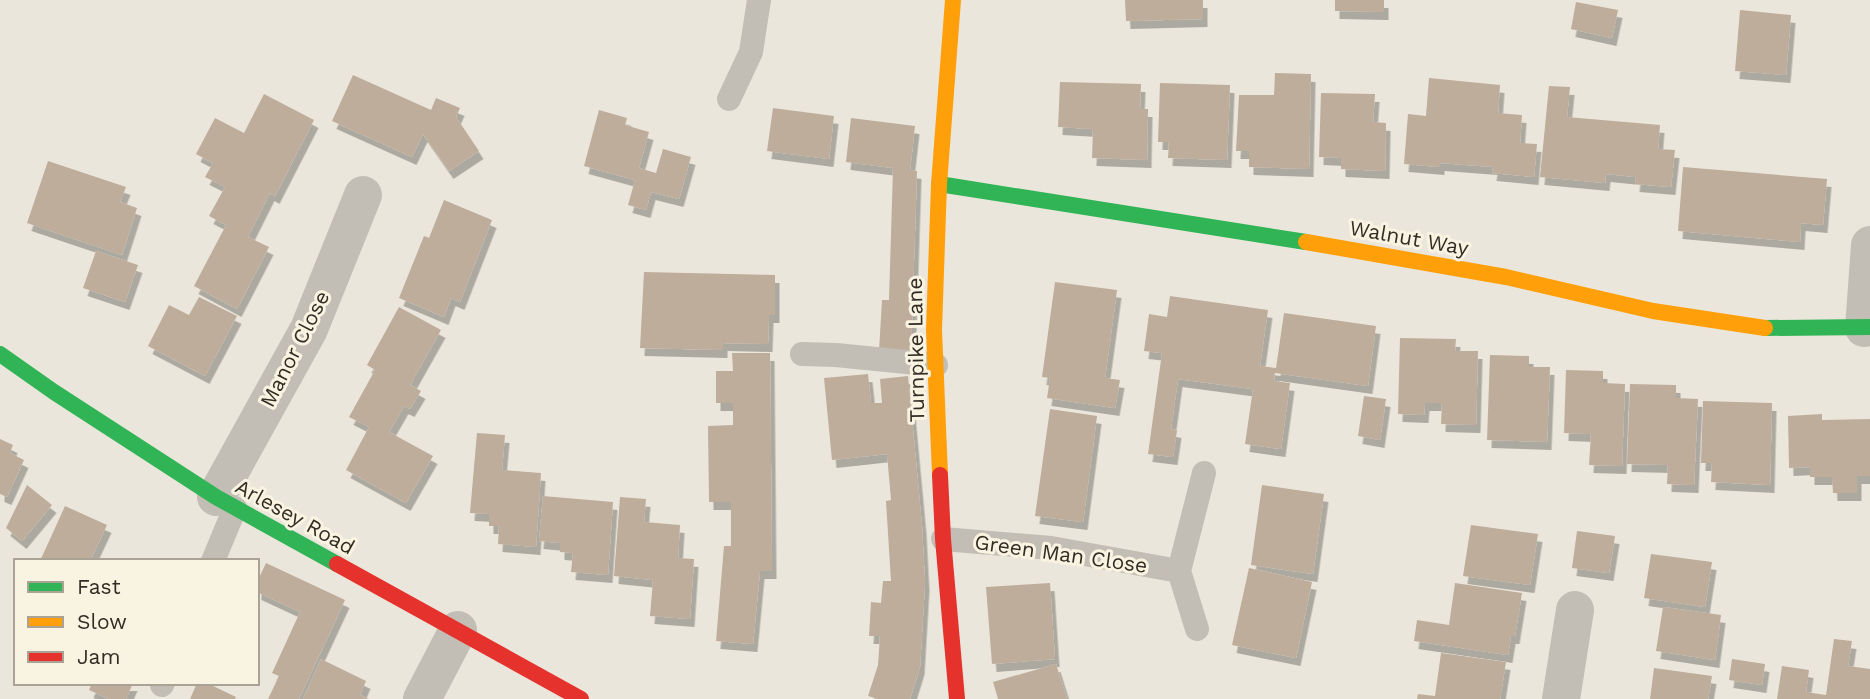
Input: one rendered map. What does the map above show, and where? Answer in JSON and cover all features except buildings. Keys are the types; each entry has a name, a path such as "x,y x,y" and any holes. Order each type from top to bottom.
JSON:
{"street":[{"name":"Turnpike Lane","path":"953,0 939,184 934,330 943,539 957,699"},
{"name":"Walnut Way","path":"939,184 1366,251 1506,277 1653,311 1772,329 1867,327"},
{"name":"Manor Close","path":"225,503 309,329 363,195"},
{"path":"1867,327 1870,245"},
{"name":"Arlesey Road","path":"0,354 225,503 581,699"},
{"path":"1561,699 1575,610"},
{"path":"422,699 458,630"}],"lane":[{"path":"729,99 751,52 760,0"},
{"path":"802,354 936,365"},
{"path":"1197,629 1179,570 1204,473"},
{"path":"214,559 225,503"},
{"name":"Green Man Close","path":"943,539 1051,548 1179,570"}],"traffic: fast":[{"path":"939,184 1306,242"},
{"path":"1765,328 1870,327"},
{"path":"0,354 216,497 337,564"}],"traffic: slow":[{"path":"940,475 934,330 939,184 953,0"},
{"path":"1306,242 1506,277 1653,311 1765,328"}],"traffic: jam":[{"path":"940,475 957,699"},
{"path":"337,564 581,699"}]}
